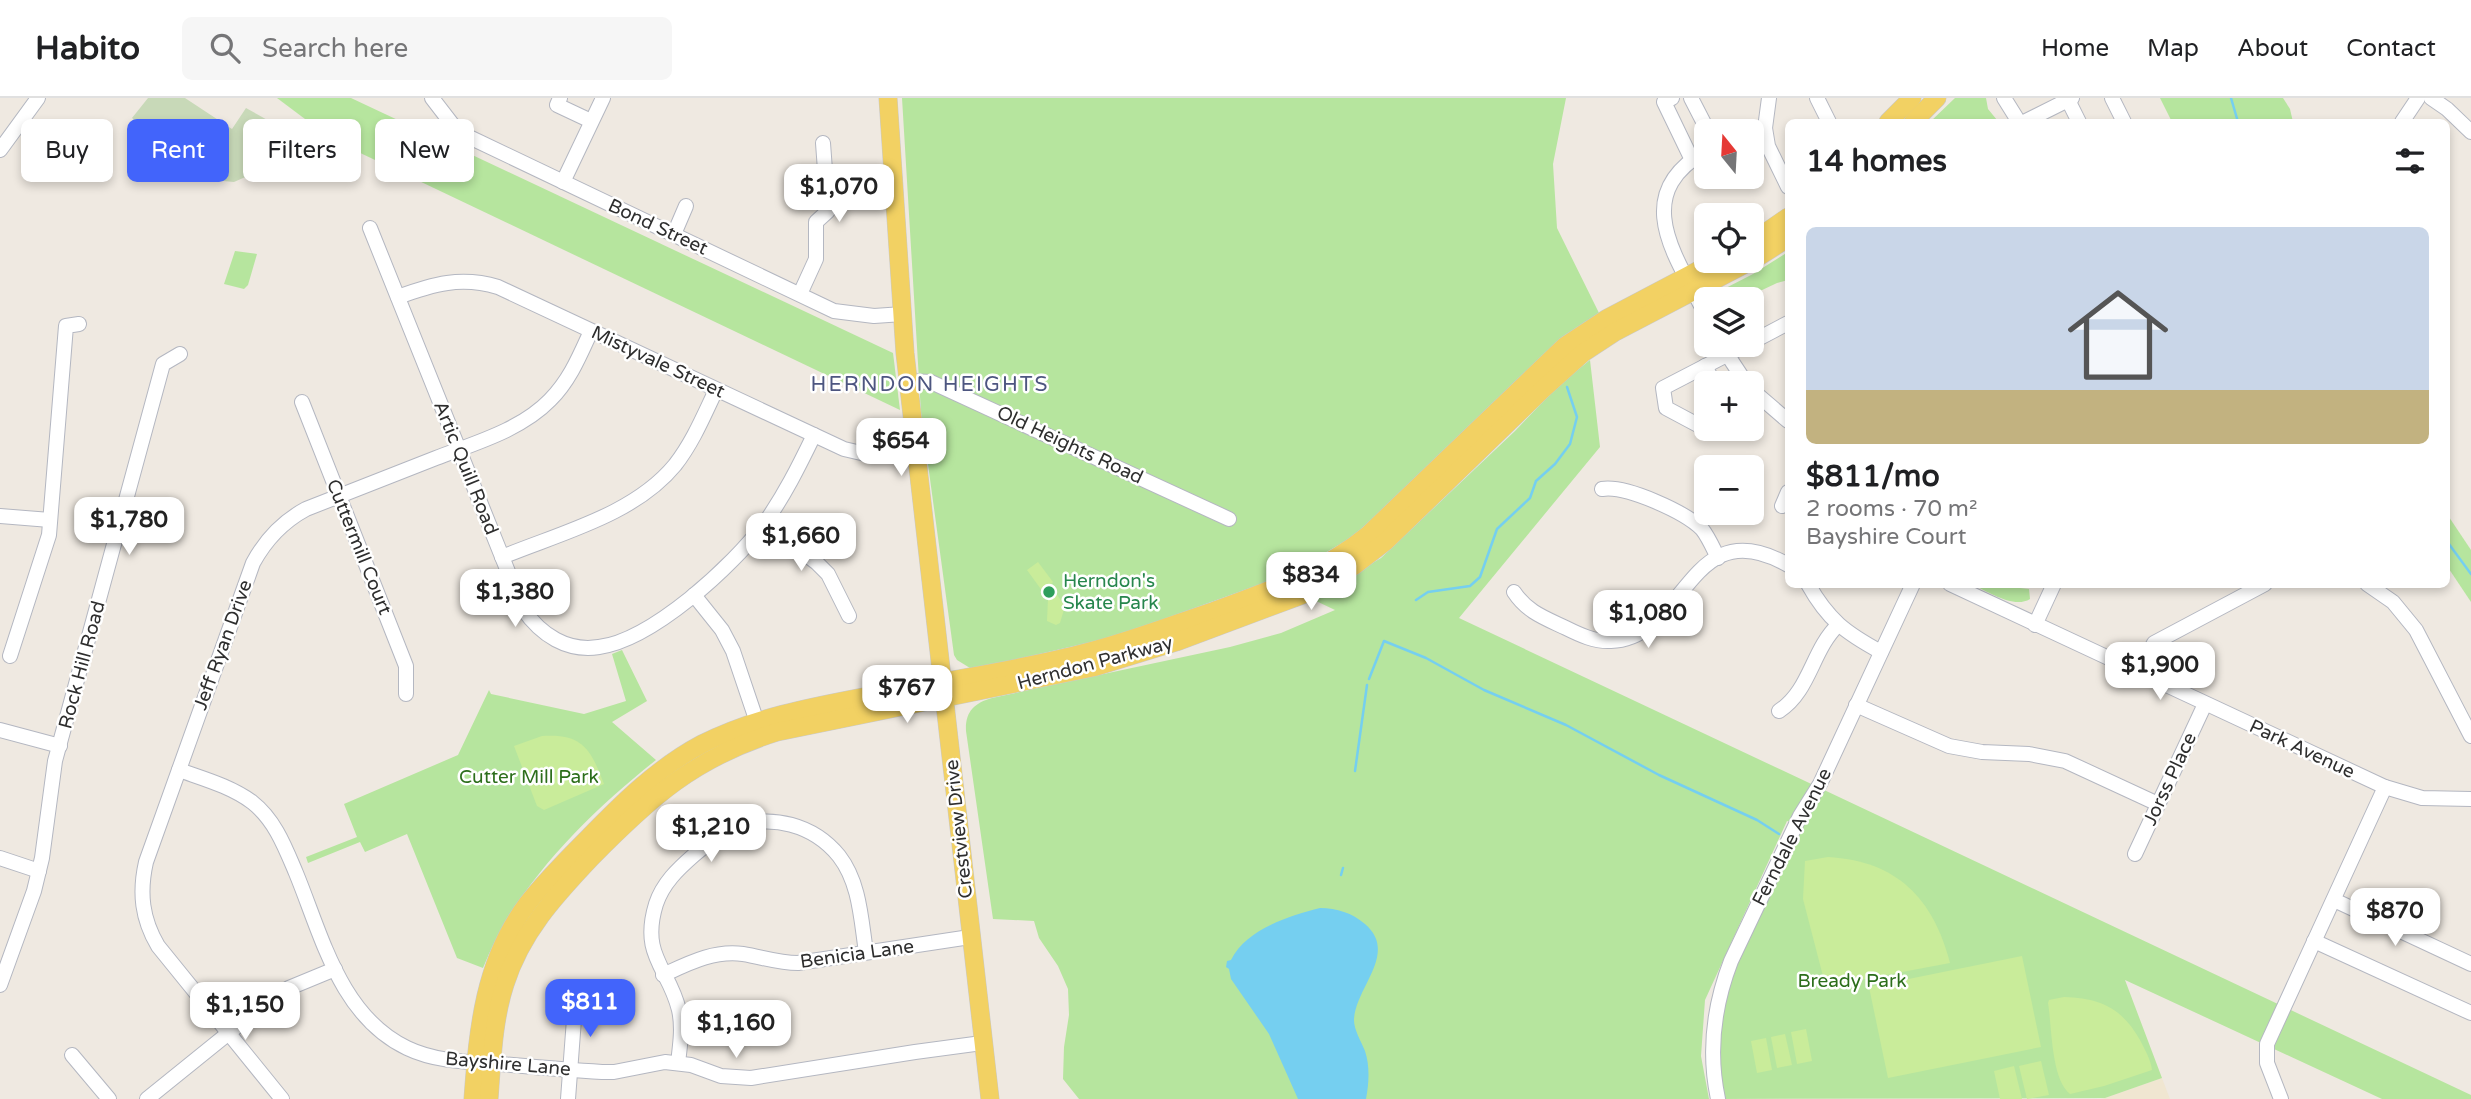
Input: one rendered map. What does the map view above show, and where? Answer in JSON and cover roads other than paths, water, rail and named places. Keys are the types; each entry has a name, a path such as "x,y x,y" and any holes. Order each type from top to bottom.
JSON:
{"main road":[{"name":"Crestview Drive","path":"888,98 909,381 990,1099"},
{"path":"1891,119 1912,98"},
{"path":"1916,119 1937,98"},
{"path":"1764,234 1785,219"},
{"name":"Herndon Parkway","path":"1764,253 1785,240"},
{"name":"Herndon Parkway","path":"473,1099 504,985 525,938 543,910 614,835 661,791 759,729 794,728 944,690 1039,680 1127,658 1272,608 1334,578 1385,542 1569,364 1702,273"},
{"name":"Herndon Parkway","path":"1690,284 1720,273"},
{"name":"Herndon Parkway","path":"484,1063 489,1099"}],"street":[{"path":"0,150 38,98"},
{"name":"Bond Street","path":"432,98 452,124 467,136 834,311 852,315 903,314"},
{"path":"560,98 557,105 592,121"},
{"path":"562,182 603,98"},
{"path":"1672,98 1664,102 1692,160 1675,175 1665,200 1663,214 1667,239 1694,292"},
{"path":"1692,98 1702,119"},
{"path":"1769,98 1765,128 1768,146 1785,181"},
{"path":"1817,98 1828,119"},
{"path":"2004,98 2019,119"},
{"path":"2112,98 2122,119"},
{"path":"2404,119 2418,98"},
{"path":"2431,98 2471,132"},
{"path":"2027,119 2070,99 2078,119"},
{"path":"800,294 816,259 816,222 828,211 823,143"},
{"path":"674,234 686,206"},
{"name":"Artic Quill Road","path":"370,228 523,609 531,621 550,638 575,647 611,645 660,619 694,595 736,556 764,523 794,476 814,435"},
{"name":"Mistyvale Street","path":"398,297 438,283 454,281 498,287 859,454 917,454"},
{"path":"10,656 48,535 66,326 79,324"},
{"path":"1764,336 1785,325"},
{"name":"Jeff Ryan Drive","path":"282,1099 158,946 148,927 141,889 146,862 253,563 276,530 293,516 518,424 549,401 571,373 592,331"},
{"name":"Rock Hill Road","path":"0,985 3,967 28,907 39,871 50,786 163,364 180,354"},
{"path":"1695,371 1716,357"},
{"path":"1705,366 1708,371"},
{"path":"1694,372 1663,388 1666,408 1694,423"},
{"name":"Old Heights Road","path":"909,381 932,382 1229,519"},
{"path":"502,556 615,511 649,491 676,464 687,448 716,390"},
{"path":"1764,400 1785,418"},
{"name":"Cuttermill Court","path":"302,402 406,666 406,694"},
{"path":"1602,489 1630,491 1682,515 1702,530 1718,558"},
{"path":"1782,506 1785,499"},
{"path":"0,516 50,520"},
{"path":"764,523 828,574 849,615"},
{"path":"1514,592 1535,614 1586,637 1611,642 1624,640 1650,628 1660,620 1698,571 1718,558 1739,552 1752,552 1777,558 1785,563"},
{"path":"1810,588 1822,608 1838,625 1881,652"},
{"name":"Ferndale Avenue","path":"1718,1099 1713,1062 1714,1033 1722,984 1800,816 1820,784 1911,588"},
{"name":"Park Avenue","path":"1958,588 2385,787 2423,798 2471,799"},
{"path":"2035,625 2052,588"},
{"path":"2138,673 2154,643 2257,588"},
{"path":"2373,588 2393,602 2410,622 2471,736"},
{"path":"694,595 722,630 733,651 759,729"},
{"path":"1779,711 1800,692 1824,640 1838,625"},
{"name":"Jorss Place","path":"2135,854 2205,704"},
{"path":"1856,705 1949,746 1982,752 2029,754 2065,761 2158,804"},
{"path":"0,730 60,746"},
{"name":"Bayshire Lane","path":"179,770 233,790 265,815 283,842 343,986 363,1015 391,1040 424,1055 484,1063 614,1072 652,1063 678,1063 721,1076 751,1078 982,1044"},
{"path":"2281,1099 2267,1063 2267,1044 2385,787"},
{"path":"678,1063 680,1016 674,995 653,950 653,919 659,897 670,877 720,834 746,824 774,822 801,828 825,842 840,858 854,883 866,952"},
{"path":"0,858 39,871"},
{"path":"2334,900 2471,964"},
{"name":"Benicia Lane","path":"663,975 714,954 744,954 771,961 798,963 970,937"},
{"path":"2314,941 2471,1013"},
{"path":"147,1099 228,1033 289,988 335,969"},
{"path":"568,1099 575,1006"},
{"path":"72,1055 109,1099"}],"water":[{"path":"1320,908 1344,912 1360,920 1374,935 1378,947 1377,959 1356,1008 1354,1020 1368,1063 1366,1099 1298,1099 1269,1034 1231,979 1226,967 1227,961 1258,932 1282,920"}],"waterway":[{"path":"2231,98 2237,119"},
{"path":"1416,600 1428,592 1470,586 1480,577 1497,529 1530,498 1536,481 1555,464 1570,444 1577,417 1567,387"},
{"path":"2450,545 2471,574"},
{"path":"1369,679 1384,641 1426,658 1484,690 1566,725 1659,775 1757,820 1779,834"},
{"path":"1355,771 1367,685"},
{"path":"1341,875 1343,868"}],"place":[{"name":"Herndon's Skate Park","path":"1049,592"}],"district":[{"name":"HERNDON HEIGHTS","path":"930,384"}],"park label":[{"name":"Cutter Mill Park","path":"529,777"},
{"name":"Bready Park","path":"1852,981"}]}
